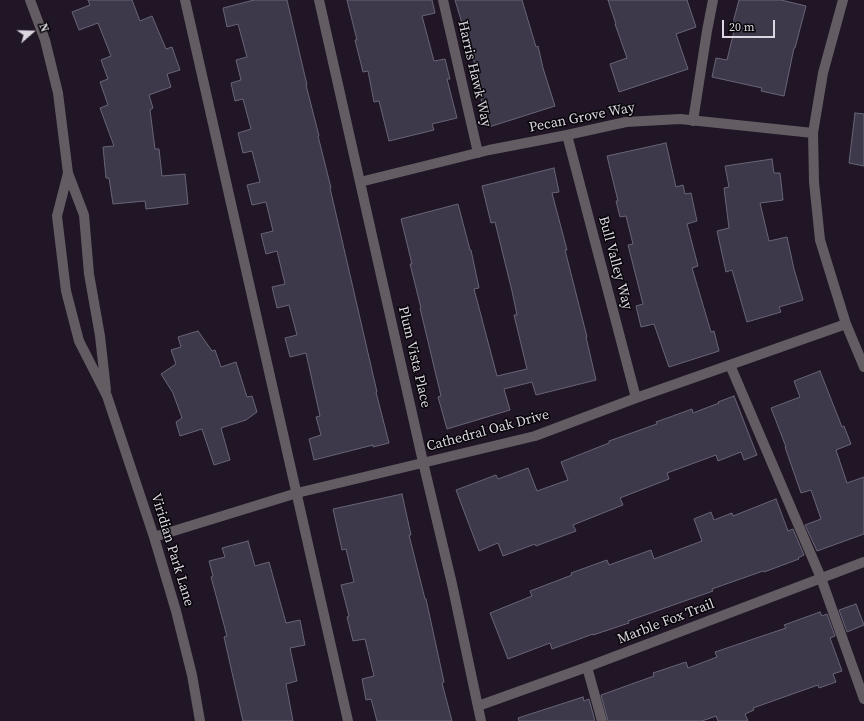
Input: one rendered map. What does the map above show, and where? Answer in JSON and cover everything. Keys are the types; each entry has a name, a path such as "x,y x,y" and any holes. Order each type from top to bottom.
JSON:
{"street":[{"name":"Viridian Park Lane","path":"30,0 45,40 58,93 68,173 84,215 89,274 100,336 107,396"},
{"path":"185,0 348,721"},
{"name":"Plum Vista Place","path":"319,0 452,584 481,721"},
{"name":"Harris Hawk Way","path":"443,0 478,153"},
{"path":"693,121 713,0"},
{"path":"843,0 823,73 813,133 814,182 820,240 846,324 864,367"},
{"name":"Pecan Grove Way","path":"360,182 478,153 626,122 680,120 813,133"},
{"name":"Bull Valley Way","path":"567,135 636,398"},
{"name":"Viridian Park Lane","path":"68,173 58,216 66,291 79,341 107,396 154,537 178,618 192,675 198,719"},
{"name":"Cathedral Oak Drive","path":"154,537 297,493 535,436 636,398 846,324"},
{"path":"730,365 821,578 864,699"},
{"name":"Marble Fox Trail","path":"478,706 587,667 864,562"},
{"path":"587,667 602,721"}],"building":[{"path":"88,0 132,0 140,21 152,16 166,49 172,47 180,70 167,74 171,87 149,95 153,108 150,110 155,149 159,149 162,176 185,174 188,204 146,209 145,201 113,204 109,178 106,178 103,147 114,146 100,108 108,105 100,82 108,79 101,60 111,56 98,23 79,30 72,12 90,5"},
{"path":"254,0 287,0 331,188 376,392 389,443 373,447 373,445 314,460 309,439 321,435 316,417 320,416 306,353 290,357 285,338 297,335 289,305 277,308 272,287 285,284 277,251 266,254 261,234 273,231 266,202 252,205 247,185 260,182 252,151 243,153 238,133 251,129 243,99 235,101 231,83 241,80 236,60 247,57 238,24 227,27 223,8"},
{"path":"347,0 432,0 435,13 422,16 434,61 445,59 450,79 447,79 457,118 432,124 434,130 389,141 379,101 374,102 368,71 363,72"},
{"path":"455,0 522,0 536,47 538,46 555,106 489,127 481,99 472,52 471,53"},
{"path":"608,0 687,0 696,27 676,34 688,69 619,92 610,64 627,58"},
{"path":"739,0 781,0 806,6 794,48 784,96 761,91 762,88 712,77 716,58 727,60 734,31 731,30"},
{"path":"855,113 864,114 864,166 849,163"},
{"path":"666,143 676,187 683,185 685,194 691,193 697,221 687,224 698,266 692,268 711,332 714,331 719,351 669,367 654,324 641,327 636,306 643,304 628,245 633,244 626,216 620,217 616,201 618,201 607,156"},
{"path":"772,159 774,173 780,173 783,200 760,203 769,241 787,237 803,300 779,307 781,312 747,322 732,270 726,272 717,231 729,228 724,188 729,187 725,166"},
{"path":"554,168 559,192 552,193 567,250 565,250 587,337 596,380 536,395 532,382 504,389 510,410 447,429 438,397 441,396 401,219 458,204 471,250 479,288 474,289 497,376 527,369 514,315 517,315 512,291 495,222 491,223 482,186"},
{"path":"198,331 212,351 215,350 221,367 236,362 247,397 252,396 257,412 246,420 221,428 230,460 214,465 202,429 180,436 176,422 182,418 173,393 161,374 176,364 171,350 181,347 178,337"},
{"path":"820,371 842,427 844,426 851,444 836,450 847,483 864,477 864,534 817,551 805,525 821,519 811,490 801,493 771,408 800,397 794,381"},
{"path":"734,396 757,455 744,460 741,452 718,461 716,455 667,473 669,479 620,498 623,505 573,525 576,531 536,546 535,544 503,556 498,543 479,551 456,490 496,475 498,479 528,468 537,491 568,480 561,462 609,443 609,441 657,424 656,422 692,409 693,413"},
{"path":"402,494 411,535 409,535 426,599 444,682 442,683 452,721 377,721 371,699 366,700 362,679 374,676 365,639 353,641 347,617 349,616 341,585 354,582 346,549 342,550 333,509"},
{"path":"776,499 788,531 793,529 804,555 798,558 799,559 712,589 713,591 628,621 629,623 552,649 550,643 508,659 490,613 532,596 530,591 572,575 571,573 607,560 609,565 651,550 654,559 702,541 694,519 711,512 714,520 732,513 733,516"},
{"path":"248,541 255,566 269,562 286,623 300,620 305,645 290,648 297,681 286,684 293,721 243,721 224,637 227,636 211,577 213,576 209,561 225,557 222,548"},
{"path":"856,604 864,625 847,632 839,610"},
{"path":"820,612 822,616 827,614 835,636 830,638 842,671 833,674 836,682 819,688 818,685 753,708 754,710 745,714 748,721 718,721 716,716 702,721 608,721 601,695 654,676 653,673 686,662 688,668 717,657 715,652 786,628 784,625"},
{"path":"583,697 584,701 589,699 595,721 519,721 518,718"}]}
